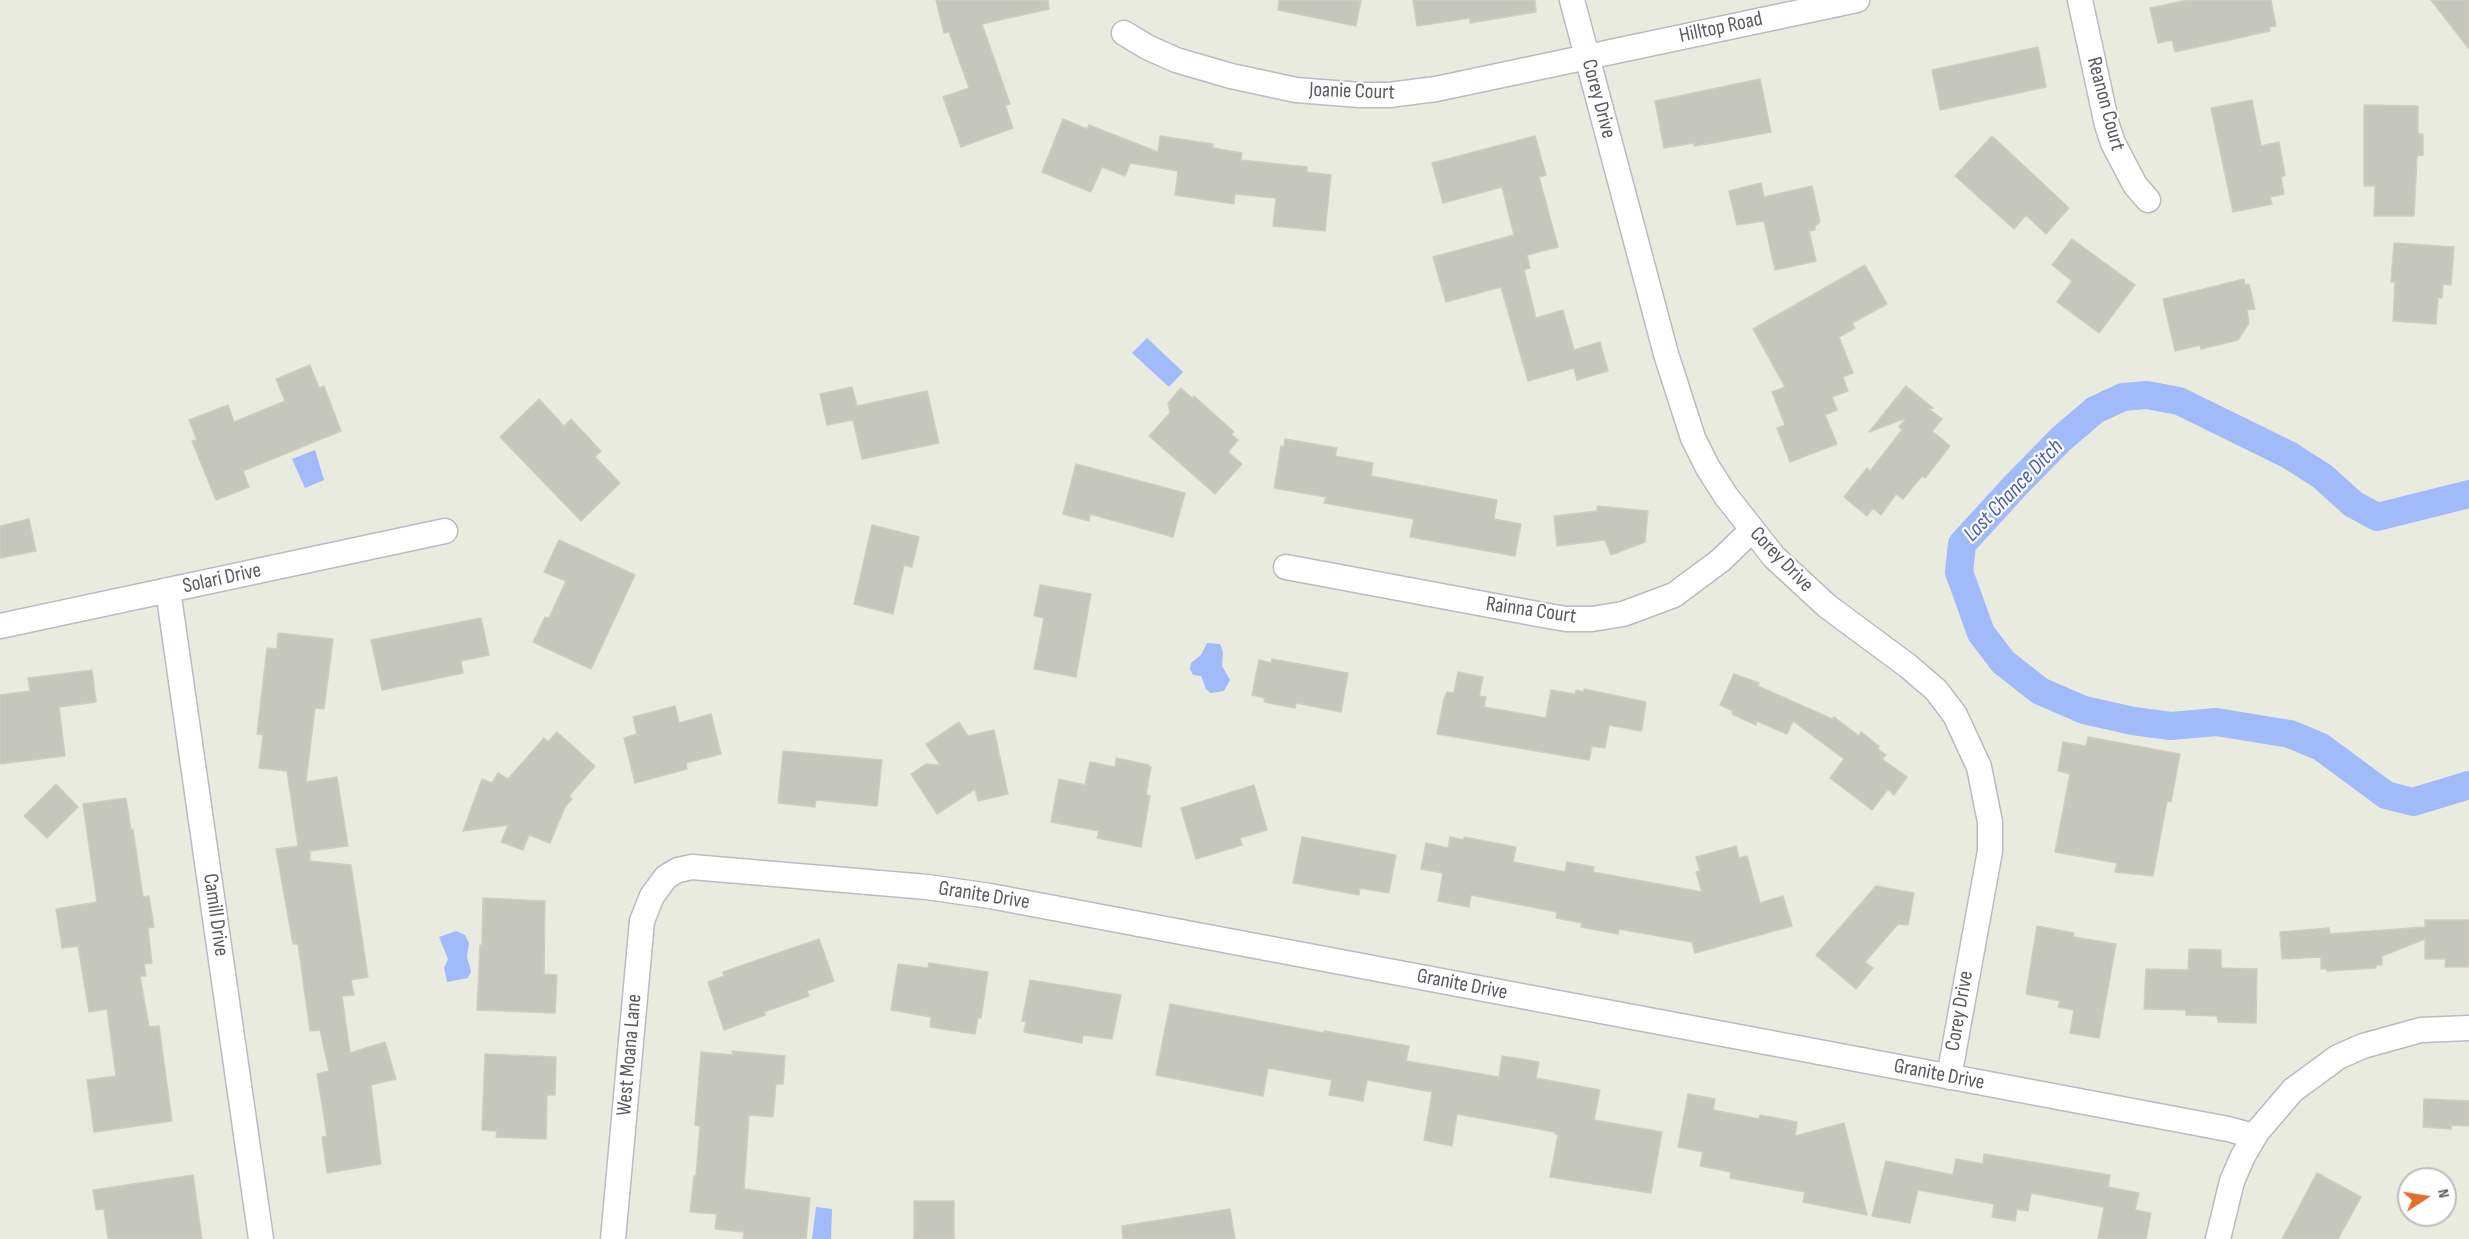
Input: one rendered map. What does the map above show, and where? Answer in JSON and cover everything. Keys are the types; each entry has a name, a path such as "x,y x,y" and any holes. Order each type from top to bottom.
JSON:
{"street":[{"name":"Corey Drive","path":"1572,0 1666,354 1690,429 1708,468 1774,557 1827,606 1908,666 1936,690 1955,715 1979,767 1990,822 1990,851 1949,1077"},
{"name":"Hilltop Road","path":"1586,57 1857,0"},
{"name":"Reanon Court","path":"2080,0 2110,134 2122,165 2148,200"},
{"name":"Joanie Court","path":"1124,33 1147,47 1176,60 1231,76 1296,90 1360,95 1389,95 1436,89 1586,57"},
{"name":"Rainna Court","path":"1286,567 1566,619 1592,619 1623,614 1674,595 1721,560 1752,530"},
{"name":"Solari Drive","path":"0,626 445,531"},
{"name":"Camill Drive","path":"168,590 261,1239"},
{"name":"Granite Drive","path":"666,877 678,870 692,867 713,867 966,892 2228,1129 2254,1136"},
{"name":"West Moana Lane","path":"613,1239 642,921 652,896 666,877"},
{"path":"2218,1239 2232,1181 2254,1136 2275,1108 2293,1090 2338,1058 2363,1046 2421,1030 2469,1028"}],"water":[{"path":"1147,338 1183,372 1169,387 1132,353"},
{"path":"315,450 324,480 305,488 292,459"},
{"path":"1207,643 1220,644 1223,652 1222,666 1230,680 1224,691 1210,693 1201,676 1193,675 1190,669 1191,663 1201,655"},
{"path":"456,931 465,935 469,943 467,957 471,971 468,978 447,982 444,968 448,959 439,937"},
{"path":"816,1207 832,1209 831,1239 812,1239"}],"building":[{"path":"936,0 1048,0 1049,9 982,24 1010,104 1005,105 1013,128 961,147 943,97 969,88 949,32 944,33"},
{"path":"1279,0 1361,0 1356,26 1278,10"},
{"path":"1413,0 1535,0 1536,12 1470,23 1470,18 1417,26"},
{"path":"2188,0 2271,0 2276,26 2269,27 2270,31 2175,52 2172,40 2158,43 2150,8"},
{"path":"2431,0 2469,0 2469,49"},
{"path":"2038,47 2046,87 1940,110 1932,70"},
{"path":"1760,79 1771,132 1694,146 1694,143 1664,148 1655,101"},
{"path":"2252,100 2261,146 2279,142 2285,175 2281,177 2284,194 2270,197 2272,204 2233,212 2211,108"},
{"path":"2364,105 2418,106 2418,134 2423,134 2423,155 2417,156 2414,216 2374,216 2375,186 2364,186"},
{"path":"1063,119 1087,129 1089,125 1158,152 1160,136 1213,144 1213,148 1242,153 1241,160 1307,167 1307,172 1331,175 1325,231 1273,226 1276,198 1235,194 1234,204 1175,195 1178,171 1130,163 1125,176 1102,167 1091,192 1042,172"},
{"path":"1535,136 1546,175 1539,177 1558,247 1527,255 1530,268 1524,270 1536,318 1563,310 1574,350 1600,342 1608,371 1577,380 1574,368 1528,381 1501,287 1446,302 1433,257 1514,235 1502,187 1443,203 1432,163"},
{"path":"1992,136 2069,208 2046,234 2026,215 2014,229 1955,176"},
{"path":"1761,183 1764,197 1812,186 1820,222 1815,226 1815,230 1809,231 1816,261 1775,270 1764,221 1737,225 1729,191"},
{"path":"2072,239 2135,285 2099,333 2057,302 2072,281 2052,265"},
{"path":"2394,243 2454,247 2451,285 2443,284 2442,298 2438,297 2436,324 2393,321 2395,282 2391,282"},
{"path":"1865,265 1887,304 1852,323 1855,328 1839,337 1853,373 1843,377 1848,391 1832,397 1837,410 1825,415 1837,444 1790,462 1777,428 1785,425 1772,392 1785,387 1753,329"},
{"path":"2244,279 2245,285 2249,284 2255,309 2247,310 2249,323 2238,340 2201,349 2200,345 2175,351 2163,299"},
{"path":"310,365 319,388 324,386 341,431 243,471 249,487 216,500 192,441 197,440 189,420 228,405 234,422 285,401 276,379"},
{"path":"1906,386 1933,408 1929,409 1942,419 1932,431 1950,446 1925,478 1922,476 1903,499 1896,494 1881,515 1873,508 1867,516 1844,497 1867,468 1870,471 1902,430 1899,427 1906,418 1869,432"},
{"path":"852,387 857,406 927,391 939,443 862,459 853,420 827,425 820,394"},
{"path":"1181,388 1192,398 1194,396 1234,432 1231,434 1238,440 1228,452 1242,464 1215,494 1149,436 1170,413 1168,403"},
{"path":"539,399 564,426 571,419 601,451 595,457 620,483 581,521 500,437"},
{"path":"1285,439 1337,448 1335,456 1373,463 1371,476 1497,500 1494,519 1521,524 1515,556 1410,537 1414,519 1324,503 1326,497 1274,488 1281,446 1284,447"},
{"path":"1076,464 1185,493 1173,537 1090,514 1089,521 1063,514"},
{"path":"1597,506 1648,511 1645,542 1611,555 1605,540 1557,546 1554,516 1597,511"},
{"path":"29,519 36,551 0,558 0,526"},
{"path":"872,525 919,537 912,567 904,565 893,614 854,604"},
{"path":"559,540 635,575 591,669 533,642 545,617 549,618 566,581 544,572"},
{"path":"1040,585 1091,594 1076,677 1034,669 1044,618 1034,616"},
{"path":"481,618 489,655 461,661 463,673 382,690 371,640"},
{"path":"278,633 333,639 324,709 315,708 306,782 337,777 348,846 310,851 310,861 351,865 368,977 351,980 354,995 342,996 350,1053 385,1042 396,1079 371,1085 381,1164 327,1173 322,1137 327,1136 317,1074 329,1071 320,1030 310,1031 298,944 293,944 276,849 298,846 287,771 259,768 263,735 257,734 267,648 277,649"},
{"path":"1272,659 1348,673 1341,712 1296,703 1295,708 1264,702 1265,698 1252,695 1259,660 1271,663"},
{"path":"92,670 96,702 59,707 65,756 0,764 0,695 30,691 28,678"},
{"path":"1458,672 1483,677 1479,696 1486,697 1484,707 1546,718 1551,690 1575,694 1576,690 1584,692 1584,689 1646,702 1642,729 1641,731 1609,725 1605,748 1592,746 1589,760 1437,734 1444,699 1447,692 1454,693"},
{"path":"1734,674 1759,683 1758,686 1832,719 1834,717 1859,736 1861,732 1879,746 1878,749 1886,755 1882,759 1907,777 1894,795 1888,789 1872,810 1830,778 1844,759 1793,721 1787,734 1757,721 1756,725 1732,714 1733,711 1720,705"},
{"path":"675,706 679,723 711,714 721,754 686,763 687,769 635,783 624,738 637,734 633,717"},
{"path":"959,722 968,736 994,730 1008,794 978,801 975,789 937,814 911,774 926,764 940,765 926,744"},
{"path":"557,732 595,766 569,796 572,799 565,807 550,843 529,835 523,850 501,842 508,825 463,831 482,779 492,783 498,773 508,779 544,738 548,742"},
{"path":"2088,737 2180,754 2171,802 2167,801 2153,876 2115,872 2117,863 2055,852 2070,774 2058,771 2063,742 2086,746"},
{"path":"783,751 882,760 877,806 816,800 815,807 778,803"},
{"path":"1116,758 1151,767 1146,795 1150,796 1141,847 1097,838 1099,831 1051,822 1059,779 1085,785 1090,762 1115,767"},
{"path":"56,784 78,807 47,838 24,816"},
{"path":"1254,785 1267,830 1240,838 1242,845 1196,859 1181,808"},
{"path":"126,798 143,897 149,896 154,927 148,928 152,963 144,964 146,976 140,976 149,1027 159,1026 172,1121 94,1132 87,1080 116,1076 107,1009 89,1012 78,946 62,948 56,909 97,902 83,804"},
{"path":"1302,837 1396,855 1389,893 1360,888 1359,895 1293,883"},
{"path":"1450,837 1464,840 1464,837 1516,847 1513,862 1565,872 1567,862 1594,867 1593,872 1702,892 1696,872 1700,871 1696,857 1736,846 1739,858 1747,856 1760,903 1783,896 1792,926 1695,953 1692,942 1619,929 1618,934 1581,927 1582,923 1556,918 1557,912 1471,895 1469,907 1438,901 1443,873 1421,869 1426,843 1448,848"},
{"path":"1876,886 1914,893 1908,925 1898,924 1865,962 1873,968 1856,989 1816,955"},
{"path":"483,898 545,901 544,974 557,975 555,1013 477,1010"},
{"path":"2425,920 2469,920 2469,967 2445,967 2446,959 2425,959 2425,939 2382,956 2382,965 2376,965 2376,968 2327,971 2321,969 2321,957 2282,959 2280,932 2329,928 2330,934 2425,927"},
{"path":"2037,926 2074,933 2073,937 2116,944 2099,1038 2070,1033 2074,1010 2058,1007 2060,1001 2026,994"},
{"path":"819,939 834,981 807,991 809,996 764,1012 765,1015 724,1030 708,982 724,976 723,972"},
{"path":"2189,949 2221,950 2221,968 2257,969 2256,1023 2218,1022 2217,1016 2186,1015 2186,1010 2144,1009 2146,969 2188,970"},
{"path":"929,963 988,972 981,1018 978,1018 975,1034 930,1027 931,1017 891,1010 898,964 928,968"},
{"path":"1030,980 1121,995 1112,1039 1083,1035 1082,1043 1024,1032 1026,1022 1022,1021"},
{"path":"1170,1004 1324,1033 1324,1031 1409,1046 1406,1061 1499,1077 1502,1056 1539,1062 1536,1078 1600,1090 1594,1120 1662,1132 1651,1193 1550,1177 1558,1135 1555,1132 1457,1114 1452,1146 1424,1140 1432,1092 1367,1080 1363,1101 1329,1095 1332,1080 1268,1068 1263,1096 1156,1075"},
{"path":"732,1051 785,1056 783,1084 776,1084 773,1117 749,1115 744,1189 810,1198 806,1239 743,1239 744,1232 715,1229 717,1214 690,1212 694,1176 696,1176 700,1126 695,1125 701,1052 733,1055"},
{"path":"485,1054 556,1057 555,1095 547,1095 546,1139 496,1137 497,1131 482,1130"},
{"path":"1688,1094 1715,1099 1713,1110 1759,1119 1760,1115 1797,1122 1795,1136 1844,1123 1867,1215 1803,1202 1805,1192 1730,1178 1731,1172 1700,1166 1703,1152 1678,1147"},
{"path":"2424,1099 2469,1101 2469,1126 2451,1125 2451,1129 2423,1127"},
{"path":"1984,1154 2110,1175 2108,1187 2139,1193 2135,1210 2151,1213 2146,1239 2098,1239 2104,1207 2031,1193 2028,1211 2017,1209 2015,1221 1992,1217 1994,1204 1918,1190 1910,1223 1872,1216 1886,1161 1953,1175 1956,1159 1983,1164"},
{"path":"2317,1173 2361,1197 2338,1239 2282,1239"},
{"path":"193,1175 202,1239 108,1239 104,1209 96,1210 93,1190"},
{"path":"914,1201 954,1201 954,1239 914,1239"},
{"path":"1230,1209 1235,1239 1123,1239 1122,1226"}],"waterway":[{"name":"Last Chance Ditch","path":"2469,494 2377,517 2353,504 2322,476 2289,455 2179,401 2147,395 2123,397 2095,410 2061,439 2015,486 1962,544 1959,572 1981,633 2003,662 2040,691 2084,710 2133,721 2171,726 2216,722 2290,734 2321,747 2386,795 2413,802 2469,785"}]}
